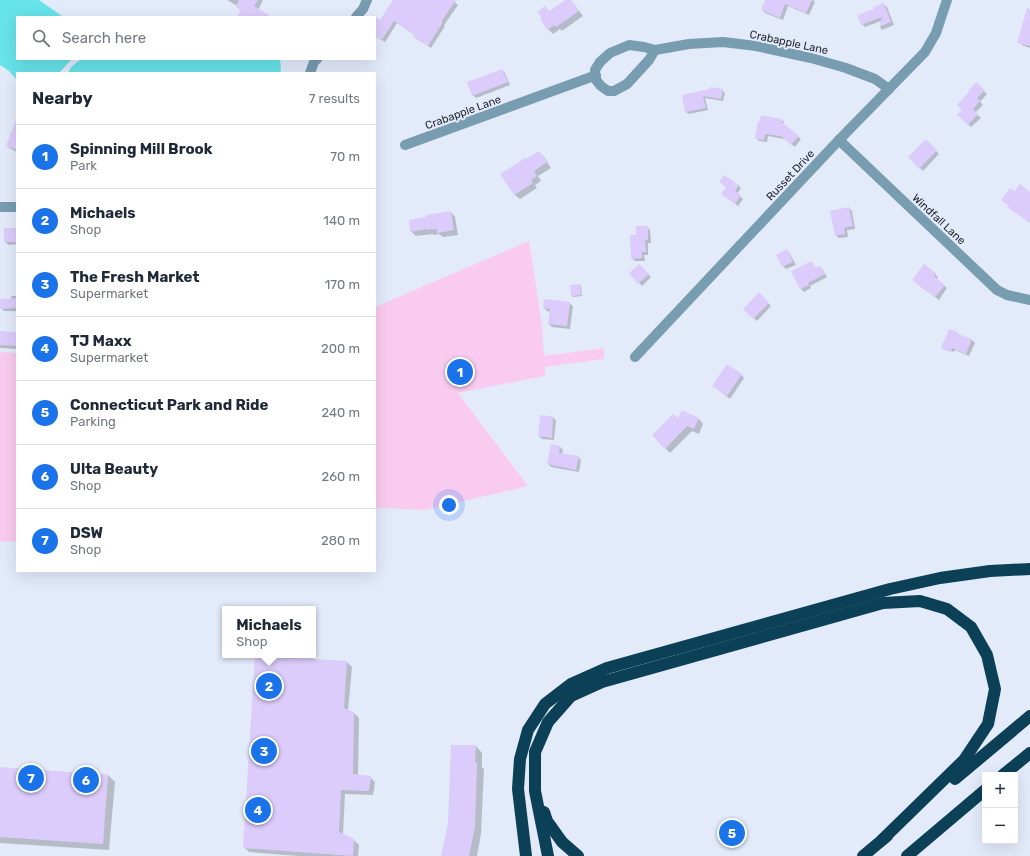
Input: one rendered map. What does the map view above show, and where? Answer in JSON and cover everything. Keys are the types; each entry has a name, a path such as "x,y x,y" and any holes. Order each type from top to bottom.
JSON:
{"highway":[{"path":"526,856 518,789 520,759 528,730 545,704 571,684 606,668 890,589 940,578 990,571 1030,569"},
{"path":"548,856 535,791 535,752 548,722 571,696 602,682 883,603 920,601 947,609 971,627 987,655 995,689 988,724 964,760 882,840"},
{"path":"863,856 1030,716"},
{"path":"1007,772 1030,752"},
{"path":"535,791 547,821 562,842 578,856"},
{"path":"907,856 982,792"}],"street":[{"path":"357,16 363,9 367,0"},
{"name":"Russet Drive","path":"635,357 839,140 925,52 936,33 947,0"},
{"name":"Crabapple Lane","path":"405,145 596,76 595,70 600,62 610,53 629,45 654,50 689,44 723,42 756,46 811,58 846,68 875,79 889,90"},
{"path":"596,76 596,80 601,86 608,91 614,91 627,84 649,60 654,50"},
{"path":"310,72 316,60"},
{"name":"Windfall Lane","path":"839,140 997,290 1007,295 1030,300"},
{"path":"0,207 16,207"}],"shaded area":[{"path":"529,241 542,325 544,356 604,348 604,359 545,367 545,376 458,393 528,486 425,510 376,509 376,307"},
{"path":"0,352 16,353 16,541 0,542"}],"water":[{"path":"0,0 39,0 62,16 16,16 16,60 71,60 60,72 16,72 16,79 8,70 0,65"},
{"path":"80,60 280,60 281,70 280,72 68,72 71,67"}],"building":[{"path":"239,0 258,0 254,6 270,16 238,16 241,10 236,7"},
{"path":"393,0 456,0 441,22 443,22 428,46 412,36 414,34 394,21 382,40 376,37 376,17 380,20"},
{"path":"566,0 571,0 579,11 556,27 555,25 547,30 537,12 545,6 549,11"},
{"path":"765,0 812,0 806,13 785,4 780,18 761,10"},
{"path":"884,3 891,22 879,27 882,17 861,25 857,15 874,9 873,7"},
{"path":"1027,8 1030,9 1030,46 1017,43"},
{"path":"502,69 508,82 472,96 467,82"},
{"path":"976,82 985,90 977,98 980,101 973,109 978,114 968,125 957,115 962,110 957,105"},
{"path":"710,87 723,89 721,99 703,96 706,108 685,112 682,95 709,89"},
{"path":"761,115 782,119 782,122 799,136 791,145 781,136 765,134 764,140 755,139 758,121 760,121"},
{"path":"16,120 16,150 6,146"},
{"path":"926,139 937,150 919,169 908,157"},
{"path":"539,151 547,162 534,171 537,176 531,180 533,183 514,195 500,174"},
{"path":"724,175 739,185 735,191 741,195 735,204 721,194 726,187 719,182"},
{"path":"1020,184 1030,192 1030,223 1008,208 1009,206 1001,200 1010,188 1015,191"},
{"path":"849,207 853,226 844,228 845,234 835,236 830,211"},
{"path":"451,211 454,230 437,233 437,229 427,229 410,232 409,220 426,217 426,215"},
{"path":"636,226 648,226 648,240 645,240 646,252 642,252 642,258 631,259 630,235 636,235"},
{"path":"4,228 16,228 16,242 4,242"},
{"path":"787,249 793,262 782,267 776,255"},
{"path":"812,261 815,268 820,266 825,274 808,283 809,285 800,289 791,271"},
{"path":"639,264 649,274 638,284 629,273"},
{"path":"924,264 936,273 934,276 945,285 935,297 912,280"},
{"path":"580,284 581,295 571,296 570,285"},
{"path":"759,292 769,303 753,319 743,309"},
{"path":"16,298 16,308 0,309 0,299"},
{"path":"544,299 570,302 567,326 548,324 550,309 543,308"},
{"path":"949,329 972,339 966,354 952,348 950,352 941,348"},
{"path":"0,331 16,332 16,346 0,345"},
{"path":"727,364 742,374 727,396 712,386"},
{"path":"682,410 699,418 694,429 687,426 665,449 652,435 673,414 678,418"},
{"path":"540,415 553,417 552,438 538,436"},
{"path":"551,444 560,446 559,453 579,456 576,470 547,464"},
{"path":"255,658 301,658 347,661 344,708 354,712 353,774 371,776 369,791 341,790 339,832 354,839 353,856 243,848"},
{"path":"451,745 476,745 475,762 477,762 475,827 469,856 441,856 448,823"},
{"path":"0,767 108,775 103,844 0,837"}],"place":[{"name":"Spinning Mill Brook","path":"460,372"},
{"name":"Michaels","path":"269,686"},
{"name":"The Fresh Market","path":"264,751"},
{"name":"DSW","path":"31,778"},
{"name":"Ulta Beauty","path":"86,780"},
{"name":"TJ Maxx","path":"258,810"},
{"name":"Connecticut Park and Ride","path":"732,833"}]}
